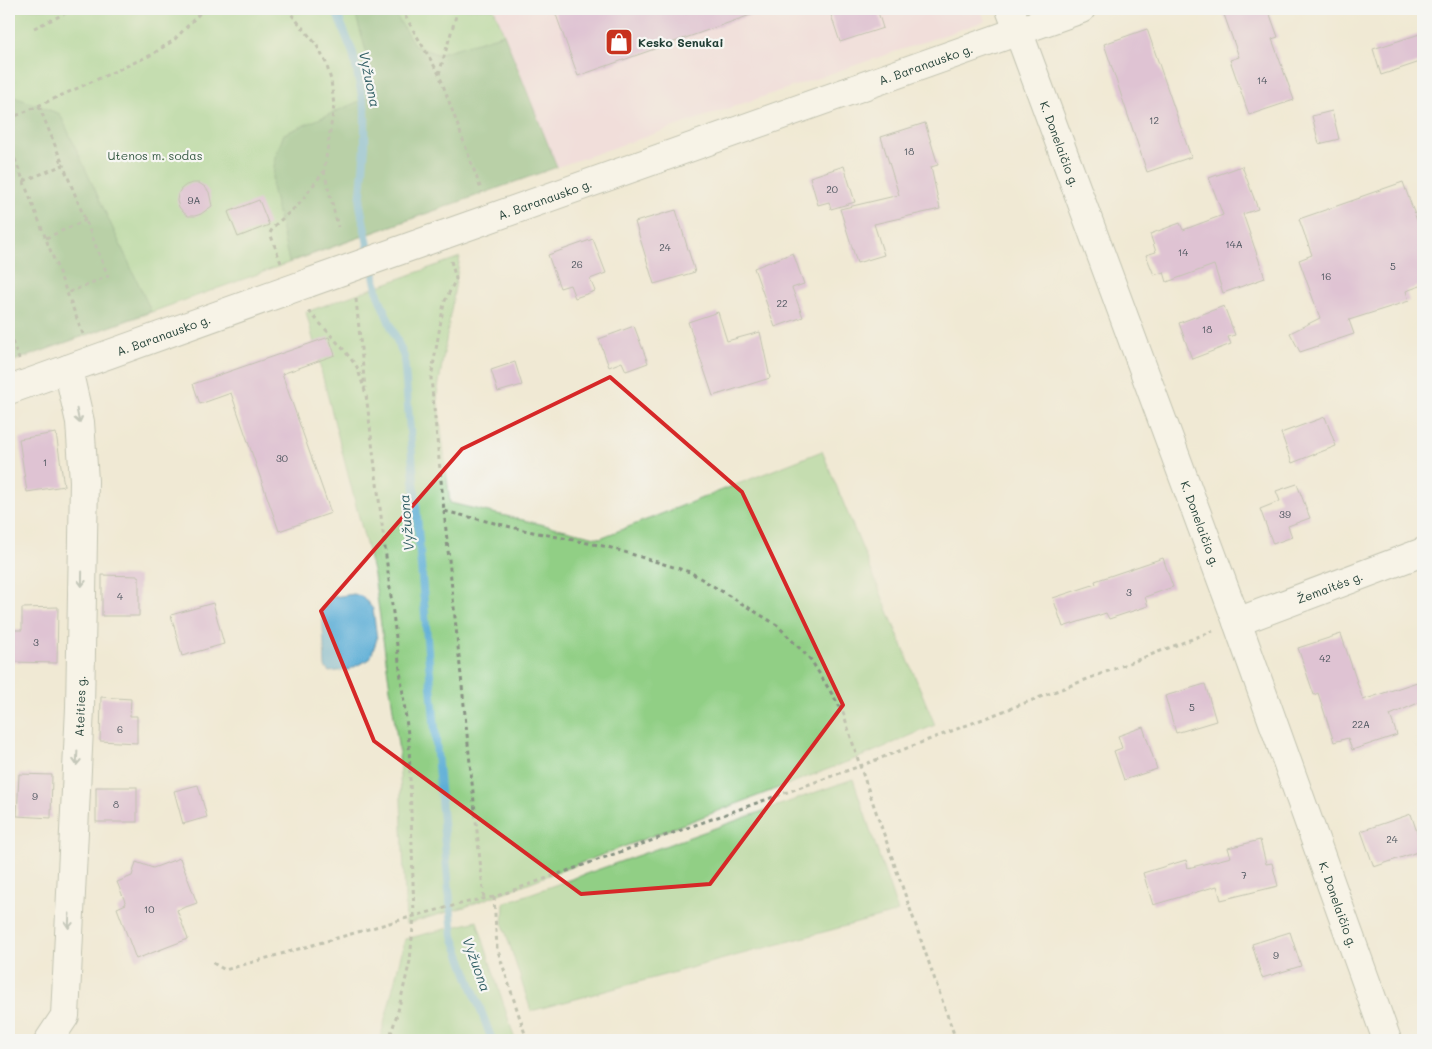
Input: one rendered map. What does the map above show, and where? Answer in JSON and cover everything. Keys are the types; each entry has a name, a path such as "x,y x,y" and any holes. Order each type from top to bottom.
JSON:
{"street":[{"name":"A. Baranausko g.","path":"9,390 299,286 447,248 491,218 1014,20 1081,9"},
{"name":"K. Donelaičio g.","path":"1014,20 1236,622 1387,1040"},
{"name":"Ateities g.","path":"49,1040 65,1016 80,708 84,480 80,422 68,369"},
{"name":"Žemaitės g.","path":"1236,622 1423,552"}],"path":[{"path":"34,28 64,14 66,9"},
{"path":"9,119 151,55 174,40 203,9"},
{"path":"287,9 316,44 326,63 331,80 334,106 324,171 338,227"},
{"path":"401,9 439,74 491,218"},
{"path":"439,74 458,9"},
{"path":"39,106 108,276 68,293"},
{"path":"9,144 84,336"},
{"path":"24,181 63,165"},
{"path":"276,248 270,233 274,226 299,204 324,171"},
{"path":"46,238 86,220"},
{"path":"447,248 456,278 444,303 431,378 484,899"},
{"path":"299,286 356,367 366,394"},
{"path":"356,299 408,743 414,916 410,962 398,1011 388,1040"},
{"path":"9,334 19,359"},
{"path":"444,511 528,531 608,547 690,572 777,625 811,660 843,712 860,766 956,1040"},
{"path":"212,962 225,970 414,916 472,901 494,898 860,766 1236,622"},
{"path":"494,898 497,948 527,1040"}],"highlighted area":[{"path":"610,377 742,492 843,705 710,884 581,894 374,741 321,611 462,449"}],"shaded area":[{"path":"494,9 981,9 985,21 557,167"}],"green space":[{"name":"Utenos m. sodas","path":"9,9 494,9 557,167 9,363"},
{"path":"354,9 392,9 415,46 437,54 504,34 557,167 289,262 272,187 275,158 284,134 378,93"},
{"path":"15,97 60,114 151,311 9,363 9,98"},
{"path":"460,257 437,395 450,503 600,538 822,451 935,725 868,754 465,907 406,924 399,752 374,575 306,312"},
{"path":"853,779 898,912 531,1011 503,924 504,903"},
{"path":"477,921 515,1040 380,1040 405,939"}],"water":[{"path":"354,594 363,597 373,609 377,639 370,659 348,670 329,672 325,667 322,611 333,597"}],"building":[{"name":"Kesko Senukai","path":"554,9 759,9 759,12 578,76"},
{"path":"829,9 877,9 883,28 840,42"},
{"path":"1222,9 1268,9 1278,37 1272,39 1294,100 1249,115 1230,60 1239,57"},
{"path":"1147,29 1191,157 1147,172 1104,44"},
{"path":"1423,33 1423,61 1381,75 1373,49"},
{"path":"1332,111 1339,139 1319,144 1312,116"},
{"path":"925,123 938,165 931,167 940,209 874,224 884,255 857,263 840,209 899,195 881,137"},
{"path":"844,166 855,202 831,209 829,202 818,205 810,177"},
{"path":"1242,166 1258,209 1243,214 1265,278 1223,293 1214,265 1167,282 1164,272 1154,275 1146,255 1156,252 1150,234 1180,223 1183,230 1223,215 1209,178"},
{"path":"1403,182 1423,237 1423,285 1406,291 1409,301 1349,320 1354,334 1300,352 1290,333 1320,318 1299,260 1312,255 1299,219"},
{"path":"199,183 205,187 209,192 212,206 201,214 188,216 179,207 177,201 178,194 186,185"},
{"path":"259,200 269,225 238,237 228,212"},
{"path":"676,210 695,272 654,284 635,222"},
{"path":"593,239 606,273 590,279 595,291 575,298 570,285 560,288 548,255"},
{"path":"793,253 804,284 792,288 803,317 775,327 754,268"},
{"path":"1224,306 1235,335 1228,337 1231,344 1192,359 1179,323"},
{"path":"718,312 727,341 760,332 770,378 713,396 688,322"},
{"path":"634,326 648,363 626,371 622,362 609,367 599,339"},
{"path":"329,337 335,355 282,374 331,513 279,531 231,393 200,404 193,384"},
{"path":"515,362 522,385 498,392 491,370"},
{"path":"1325,417 1336,446 1292,463 1281,433"},
{"path":"56,433 64,486 27,492 19,439"},
{"path":"1297,484 1310,518 1288,526 1292,537 1273,544 1260,509 1280,501 1276,491"},
{"path":"1163,558 1173,587 1145,597 1148,606 1109,619 1106,613 1063,627 1053,598 1096,584 1095,581"},
{"path":"102,575 139,576 139,616 102,616"},
{"path":"213,603 224,644 182,656 171,615"},
{"path":"58,607 57,663 11,662 9,660 9,630 22,630 22,608"},
{"path":"1341,634 1363,700 1423,680 1423,701 1390,715 1397,735 1352,750 1348,738 1334,742 1318,693 1314,695 1298,648"},
{"path":"1205,684 1216,721 1176,733 1165,696"},
{"path":"101,697 131,699 130,716 137,716 137,743 100,741"},
{"path":"1143,727 1157,769 1124,780 1114,751 1122,748 1118,736"},
{"path":"19,774 52,775 51,818 17,816"},
{"path":"198,785 207,817 183,824 174,791"},
{"path":"96,787 137,787 137,822 96,822"},
{"path":"1411,814 1423,850 1374,867 1361,831"},
{"path":"1260,840 1266,864 1272,863 1278,886 1221,900 1217,886 1153,905 1143,873 1186,860 1188,868 1231,857 1228,848"},
{"path":"180,858 197,903 177,910 188,939 136,959 117,908 126,904 117,882 132,876 136,862 153,868"},
{"path":"1290,932 1301,966 1262,978 1252,944"}],"waterway":[{"name":"Vyžuona","path":"335,9 353,53 365,110 365,146 360,205 378,295 404,357 453,936 492,1040"}],"place":[{"name":"Kesko Senukai","path":"619,42"}]}
